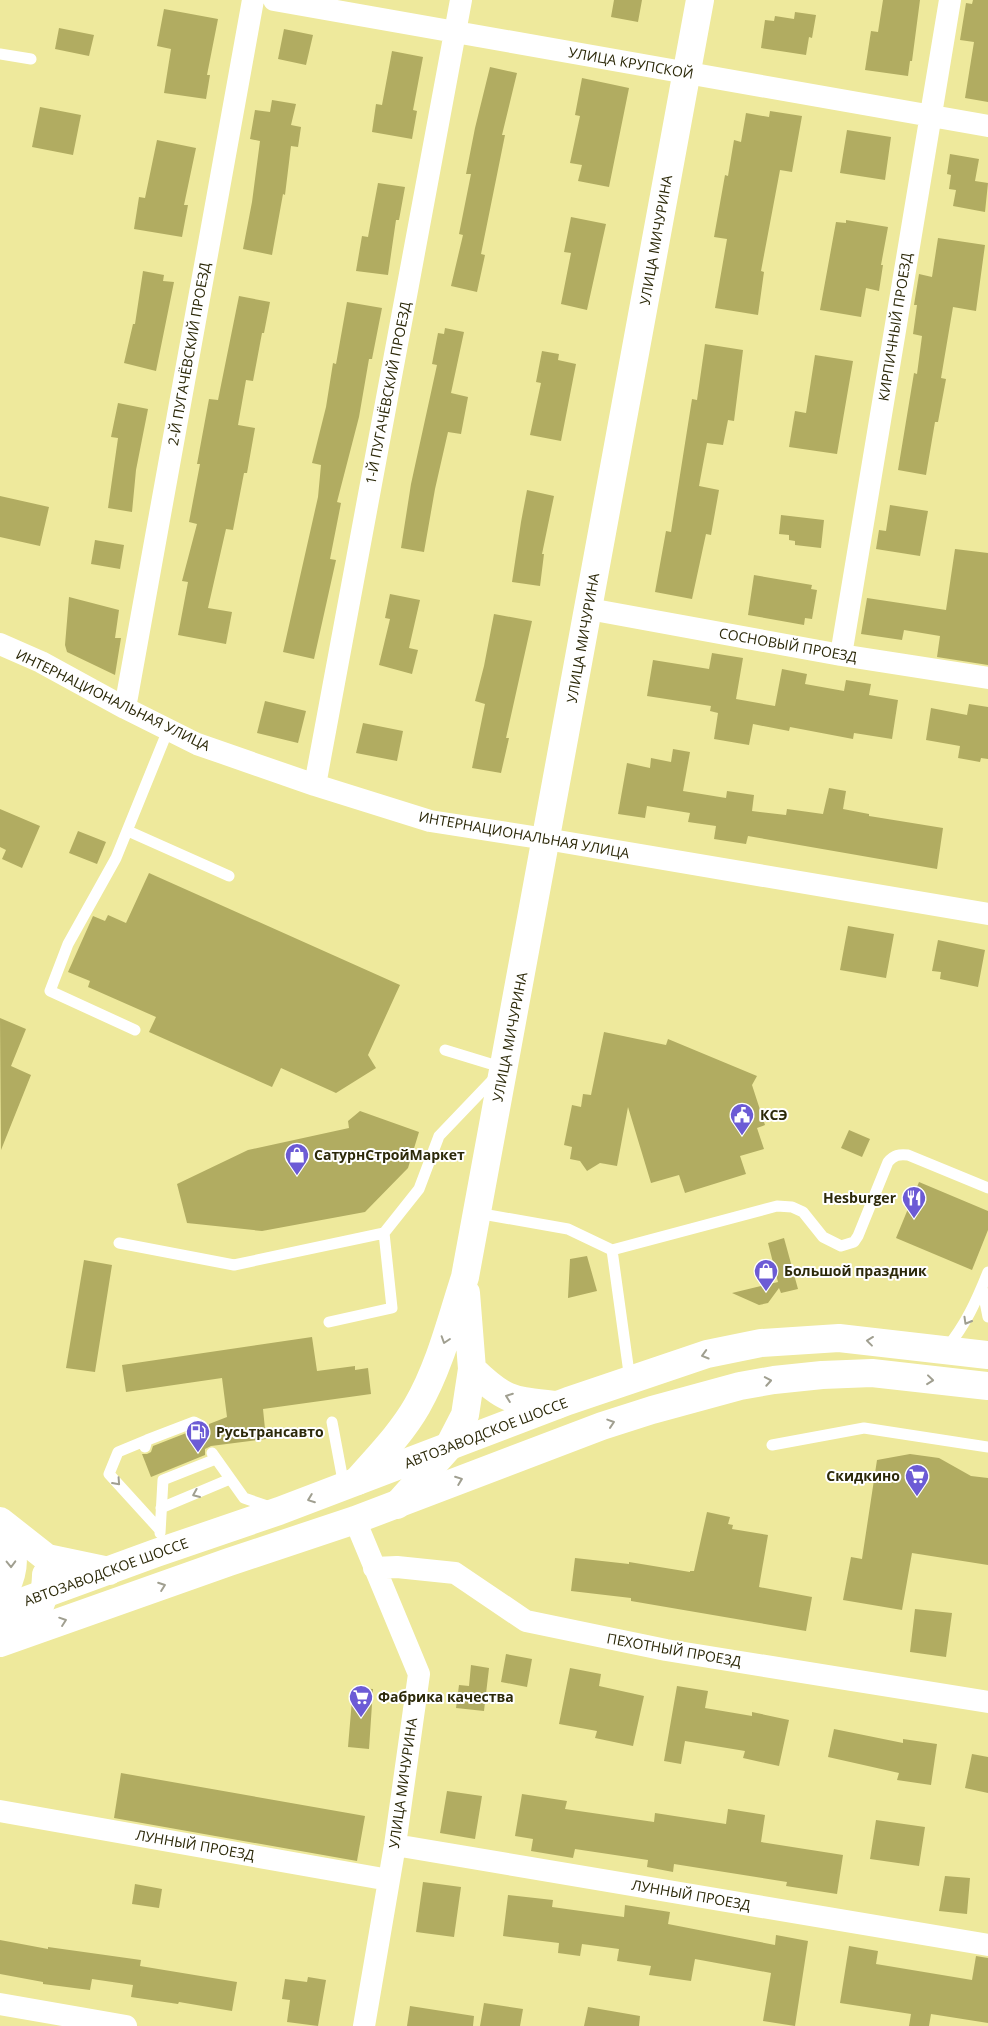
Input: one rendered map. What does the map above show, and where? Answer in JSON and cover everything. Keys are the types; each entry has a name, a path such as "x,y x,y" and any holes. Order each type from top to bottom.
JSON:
{"main road":[{"name":"УЛИЦА МИЧУРИНА","path":"350,1484 390,1443 416,1407 434,1372 465,1277 700,0"},
{"name":"УЛИЦА МИЧУРИНА","path":"397,1504 448,1448 465,1415 472,1369 465,1277"},
{"name":"АВТОЗАВОДСКОЕ ШОССЕ","path":"0,1610 109,1571 158,1541 279,1511 557,1405 707,1354 760,1343 839,1338 988,1355"},
{"path":"472,1369 502,1395 514,1400 557,1405"},
{"path":"0,1643 229,1562 355,1520 602,1426 740,1386 822,1375 872,1373 988,1386"},
{"path":"0,1521 47,1558 109,1571"},
{"name":"АВТОЗАВОДСКОЕ ШОССЕ","path":"0,1532 11,1550 12,1572 5,1590 0,1596"},
{"path":"0,1637 19,1627 35,1614 46,1594 47,1558"}],"street":[{"name":"2-Й ПУГАЧЁВСКИЙ ПРОЕЗД","path":"125,708 253,0"},
{"name":"УЛИЦА КРУПСКОЙ","path":"274,0 988,126"},
{"name":"1-Й ПУГАЧЁВСКИЙ ПРОЕЗД","path":"314,786 461,0"},
{"name":"КИРПИЧНЫЙ ПРОЕЗД","path":"841,655 950,0"},
{"name":"СОСНОВЫЙ ПРОЕЗД","path":"588,610 841,655 988,678"},
{"name":"ИНТЕРНАЦИОНАЛЬНАЯ УЛИЦА","path":"0,644 41,662 125,708 197,744 314,786 430,821 988,914"},
{"name":"УЛИЦА МИЧУРИНА","path":"355,1520 419,1674 395,1845 364,2026"},
{"name":"ПЕХОТНЫЙ ПРОЕЗД","path":"374,1568 397,1567 455,1573 526,1621 666,1650 988,1702"},
{"name":"ЛУННЫЙ ПРОЕЗД","path":"0,1811 389,1880"},
{"name":"ЛУННЫЙ ПРОЕЗД","path":"395,1845 988,1945"},
{"path":"0,2004 126,2026"}],"lane":[{"path":"0,54 31,59"},
{"path":"135,1030 50,991 68,944 116,858 168,730"},
{"path":"128,831 229,876"},
{"path":"119,1244 234,1265 384,1232 419,1189 439,1136 504,1068 445,1050"},
{"path":"477,1213 568,1229 612,1250 776,1206 792,1207 803,1212 823,1237 841,1246 854,1242 858,1236 892,1156 899,1154 908,1155 988,1188"},
{"path":"329,1322 392,1308 384,1232"},
{"path":"612,1250 630,1380"},
{"path":"988,1272 985,1288 988,1317"},
{"path":"945,1350 962,1329 985,1288"},
{"path":"158,1541 109,1474 118,1452 183,1430 194,1422 202,1426"},
{"path":"332,1422 350,1484"},
{"path":"772,1445 864,1428 988,1447"},
{"path":"158,1541 161,1508 169,1473 214,1456 244,1498 279,1511"},
{"path":"161,1508 230,1479"}],"building":[{"path":"614,0 642,0 638,22 611,17"},
{"path":"883,0 920,0 912,61 910,61 908,76 865,70 871,31 878,32"},
{"path":"973,0 988,0 988,102 965,98 974,42 960,40 966,3 972,4"},
{"path":"164,9 218,19 207,75 210,75 206,99 164,93 171,49 157,46"},
{"path":"795,12 816,15 812,38 809,37 806,55 761,48 765,20 774,21 775,16 794,19"},
{"path":"59,28 94,35 89,56 55,49"},
{"path":"284,29 313,35 306,65 278,59"},
{"path":"392,51 423,57 413,110 417,111 412,139 372,132 376,104 382,105"},
{"path":"490,67 517,73 502,135 505,135 481,254 485,255 477,292 451,286 463,235 459,234 471,174 466,174"},
{"path":"582,78 629,88 609,187 578,181 582,165 570,163 580,116 575,115"},
{"path":"272,100 296,104 291,125 301,127 298,147 291,146 285,195 283,194 272,255 243,249 252,202 260,141 250,139 255,110 270,112"},
{"path":"40,107 81,115 73,155 32,147"},
{"path":"770,111 802,116 792,172 780,170 761,271 764,272 758,315 715,308 727,239 714,237 725,175 728,176 734,140 741,142 746,113 769,117"},
{"path":"847,130 891,137 885,180 840,173"},
{"path":"157,140 196,148 184,205 188,205 182,237 134,229 139,197 145,198"},
{"path":"950,154 979,159 975,181 988,183 985,212 953,206 956,190 949,189 951,175 947,174"},
{"path":"378,183 405,187 399,220 396,220 388,275 356,271 362,236 368,237"},
{"path":"571,217 606,224 587,310 561,304 571,253 564,252"},
{"path":"846,220 888,227 881,265 883,265 879,291 866,288 861,317 820,310 836,222 846,223"},
{"path":"938,238 985,245 976,311 953,307 941,378 946,379 938,422 935,422 926,475 898,470 914,373 917,374 922,336 913,334 917,305 914,305 919,274 932,277"},
{"path":"143,271 164,275 163,281 174,282 156,371 124,363 133,324 135,324"},
{"path":"239,296 270,302 253,381 246,380 238,425 255,428 247,473 244,473 233,530 226,529 208,608 232,612 226,644 178,635 188,582 182,581 197,524 189,522 200,464 197,464 209,399 218,400"},
{"path":"347,302 382,308 372,359 369,359 359,417 337,502 341,503 330,559 336,560 314,659 283,652 318,497 321,465 312,463 326,407 333,363 336,364"},
{"path":"445,328 464,332 451,393 468,397 461,434 448,432 435,489 424,552 401,548 411,484 437,365 432,364 438,333 444,334"},
{"path":"705,344 743,350 734,421 728,420 723,445 707,443 699,486 719,490 711,535 706,534 692,599 655,592 666,531 671,532 692,399 697,400"},
{"path":"542,351 559,354 558,360 576,364 561,441 530,435 541,383 536,382"},
{"path":"815,355 853,361 837,454 789,447 795,411 806,413"},
{"path":"118,403 148,409 136,470 132,512 108,508 118,438 111,437"},
{"path":"527,490 554,496 542,554 544,554 540,586 512,582"},
{"path":"0,496 49,507 40,546 0,537"},
{"path":"890,505 928,511 920,556 876,549 879,530 886,531"},
{"path":"781,515 824,520 821,548 795,545 795,541 789,540 789,535 779,534"},
{"path":"95,540 124,545 120,569 91,564"},
{"path":"955,549 988,553 988,665 937,657 940,636 904,630 902,640 861,634 867,598 946,610"},
{"path":"754,575 812,585 811,589 817,590 812,619 805,618 804,625 748,615"},
{"path":"390,594 420,600 409,648 418,650 412,674 379,665 390,619 385,618"},
{"path":"69,597 119,610 115,638 121,638 115,675 67,652 65,645"},
{"path":"494,614 532,621 506,738 509,738 501,773 472,768 485,704 475,701"},
{"path":"712,653 743,658 736,699 775,706 782,669 807,674 805,684 844,691 846,680 871,684 869,695 898,700 892,739 854,733 853,739 790,727 789,731 753,724 749,745 714,739 718,713 710,711 711,706 647,696 653,660 709,669"},
{"path":"265,701 306,711 298,743 257,733"},
{"path":"969,704 988,707 988,759 981,758 980,762 958,758 960,746 926,740 931,708 967,715"},
{"path":"363,723 403,731 397,761 356,753"},
{"path":"673,749 690,752 683,791 726,798 727,791 754,795 752,811 786,815 787,809 823,814 829,788 846,791 843,809 869,814 869,816 943,828 937,869 748,836 746,844 714,839 716,826 688,822 690,813 647,806 645,818 618,814 627,763 650,768 651,758 671,762"},
{"path":"0,809 40,826 22,868 2,859 6,850 0,847"},
{"path":"78,831 106,842 97,864 69,853"},
{"path":"149,873 400,985 368,1055 376,1068 336,1093 281,1068 272,1087 149,1032 156,1017 88,987 90,981 68,972 93,916 105,921 108,915 126,923"},
{"path":"848,926 894,934 886,978 840,970"},
{"path":"938,940 985,950 978,987 940,979 941,972 932,971"},
{"path":"0,1018 26,1029 11,1066 31,1075 1,1150"},
{"path":"604,1032 666,1045 668,1039 757,1076 752,1085 765,1125 757,1128 764,1149 740,1156 746,1174 685,1193 679,1175 651,1183 628,1107 617,1166 600,1163 587,1171 580,1161 570,1159 572,1147 564,1145 572,1105 581,1107 583,1094 591,1095"},
{"name":"СатурнСтройМаркет","path":"360,1111 419,1132 408,1168 365,1212 262,1231 187,1223 177,1184 248,1150 349,1128 348,1121"},
{"path":"849,1130 870,1139 862,1157 841,1148"},
{"path":"919,1182 988,1211 988,1230 972,1270 896,1238"},
{"path":"784,1238 798,1289 781,1293 779,1288 768,1303 759,1305 732,1293 778,1282 768,1243"},
{"path":"587,1256 597,1291 568,1298 570,1259"},
{"path":"84,1260 112,1265 95,1372 66,1368"},
{"path":"312,1337 317,1371 355,1366 355,1370 368,1368 371,1394 263,1409 266,1439 211,1446 205,1449 205,1455 151,1477 142,1454 151,1452 153,1446 194,1430 202,1433 206,1432 209,1429 209,1424 227,1417 222,1378 126,1392 122,1365"},
{"path":"910,1454 939,1458 971,1476 988,1478 988,1565 912,1553 902,1610 843,1600 851,1557 862,1559 877,1460"},
{"path":"707,1512 730,1517 728,1524 733,1525 732,1529 768,1535 759,1587 812,1597 806,1631 631,1601 631,1598 571,1591 575,1558 629,1564 629,1562 690,1572 694,1571"},
{"path":"915,1609 952,1613 946,1657 910,1652"},
{"path":"506,1654 532,1659 527,1687 501,1682"},
{"path":"471,1665 489,1668 484,1711 456,1708 459,1685 469,1686"},
{"path":"570,1668 601,1674 599,1686 644,1696 633,1746 595,1738 597,1731 559,1724"},
{"path":"677,1686 708,1691 705,1708 752,1716 752,1712 789,1720 779,1766 743,1758 745,1751 685,1741 681,1764 664,1761"},
{"name":"Фабрика качества","path":"353,1688 373,1689 369,1749 348,1747"},
{"path":"834,1729 903,1743 903,1739 937,1744 931,1785 897,1780 899,1773 828,1757"},
{"path":"972,1754 988,1757 988,1793 965,1788"},
{"path":"121,1773 365,1816 357,1861 114,1818"},
{"path":"447,1791 482,1796 475,1839 440,1833"},
{"path":"522,1794 567,1801 565,1809 654,1822 655,1813 726,1824 728,1809 765,1815 761,1842 843,1855 837,1894 786,1886 787,1882 674,1864 673,1872 647,1867 648,1860 575,1849 573,1858 531,1851 533,1839 515,1836"},
{"path":"876,1820 925,1827 919,1866 870,1859"},
{"path":"945,1876 970,1878 967,1914 939,1911"},
{"path":"423,1882 461,1887 454,1937 416,1932"},
{"path":"135,1884 162,1889 159,1908 132,1904"},
{"path":"508,1895 553,1900 552,1907 624,1917 625,1905 670,1912 668,1924 775,1945 776,1935 808,1941 795,2026 763,2021 771,1973 695,1959 691,1981 649,1975 651,1966 617,1961 619,1949 582,1944 580,1956 558,1953 559,1943 503,1936"},
{"path":"0,1940 48,1949 48,1947 141,1960 140,1966 237,1982 232,2011 179,2002 178,2004 131,1997 133,1985 92,1979 90,1990 43,1984 43,1982 0,1974"},
{"path":"849,1946 878,1951 876,1964 972,1980 976,1956 988,1958 988,2023 931,2014 929,2026 909,2026 911,2014 840,2003"},
{"path":"308,1977 326,1980 318,2026 287,2022 290,2000 282,1999 285,1979 307,1982"},
{"path":"484,2003 523,2009 520,2026 480,2026"},
{"path":"410,2006 474,2016 473,2026 407,2026"},
{"path":"588,2007 640,2016 639,2026 584,2026"}],"place":[{"name":"КСЭ","path":"742,1136"},
{"name":"СатурнСтройМаркет","path":"297,1176"},
{"name":"Hesburger","path":"914,1219"},
{"name":"Большой праздник","path":"766,1292"},
{"name":"Русьтрансавто","path":"198,1453"},
{"name":"Скидкино","path":"917,1497"},
{"name":"Фабрика качества","path":"361,1718"}]}
